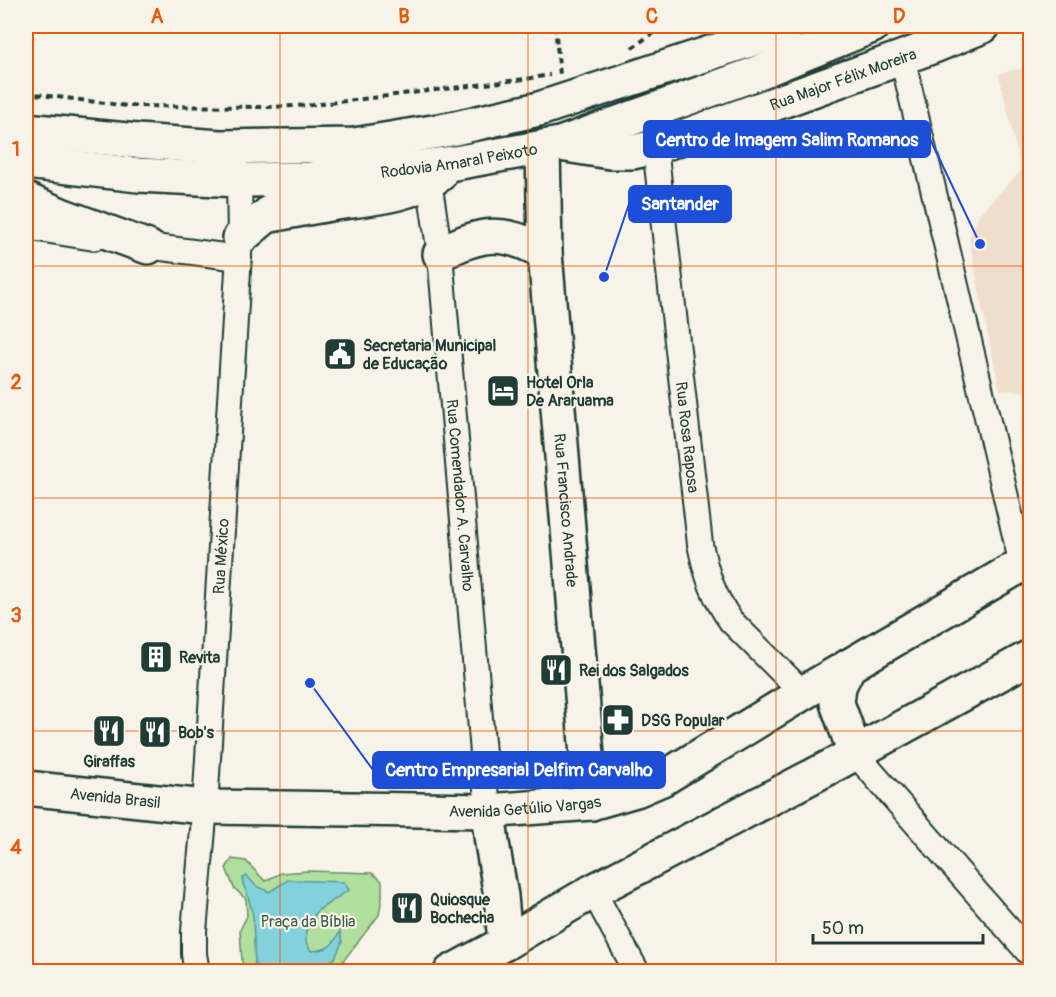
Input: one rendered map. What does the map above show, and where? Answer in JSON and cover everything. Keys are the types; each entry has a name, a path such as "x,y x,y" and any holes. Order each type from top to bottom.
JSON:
{"main road":[{"name":"Rodovia Amaral Peixoto","path":"26,162 138,175 239,180 442,172 552,145 752,75 872,26"},
{"name":"Rua Major Félix Moreira","path":"552,145 610,152 633,152 655,147 934,46 983,26"},
{"name":"Rodovia Amaral Peixoto","path":"26,130 220,147 354,145 451,129 539,109 563,82 775,31"},
{"path":"552,145 568,124 595,107 621,95 707,68 775,31"},
{"name":"Rua Francisco Andrade","path":"552,145 544,253 591,803"},
{"path":"267,216 394,195 442,172"},
{"path":"239,248 267,216 310,179"},
{"path":"26,200 148,247"},
{"path":"440,254 460,243 495,236 521,241 544,253"},
{"name":"Avenida Getúlio Vargas","path":"205,807 488,811 591,803 636,790 664,778 803,693 1026,563"},
{"path":"450,972 593,891 842,760 1030,657"},
{"path":"842,760 837,703 839,686 849,666"},
{"path":"803,693 825,726 831,748 842,760"},
{"name":"Avenida Brasil","path":"26,788 205,807"},
{"path":"488,811 501,896 505,942"}],"street":[{"path":"902,57 1026,563"},
{"name":"Rua México","path":"197,972 194,931 205,807 239,248 239,180 233,162 220,147"},
{"name":"Rua Rosa Raposa","path":"655,147 700,544 706,574 722,608 731,621 803,693"},
{"name":"Rua Comendador A. Carvalho","path":"442,172 440,254 488,811"},
{"path":"26,226 148,247 239,248"},
{"path":"842,760 1030,954"},
{"path":"593,891 637,972"}],"path":[{"path":"26,93 128,106 269,107 313,105 526,79 563,82 555,26"},
{"path":"626,52 653,33 673,26"}],"shaded area":[{"path":"1030,66 1030,392 1000,390 969,237 980,213 1021,171 999,74"}],"green space":[{"name":"Praça da Bíblia","path":"232,859 246,861 265,881 281,873 307,871 372,873 382,881 379,915 337,969 333,971 245,971 242,962 240,930 247,916 246,899 234,888 226,868"}],"water":[{"path":"247,876 256,886 269,892 288,880 344,882 349,890 317,911 306,931 306,942 311,951 329,947 340,931 342,942 335,958 312,971 256,971 253,916 243,884 243,878"}],"place":[{"name":"Centro de Imagem Salim Romanos","path":"980,244"},
{"name":"Santander","path":"604,277"},
{"name":"Secretaria Municipal de Educação","path":"340,354"},
{"name":"Hotel Orla De Araruama","path":"503,391"},
{"name":"Revita","path":"156,657"},
{"name":"Rei dos Salgados","path":"556,670"},
{"name":"Centro Empresarial Delfim Carvalho","path":"310,683"},
{"name":"DSG Popular","path":"618,720"},
{"name":"Giraffas","path":"109,731"},
{"name":"Bob's","path":"155,732"},
{"name":"Quiosque Bochecha","path":"407,908"}]}
